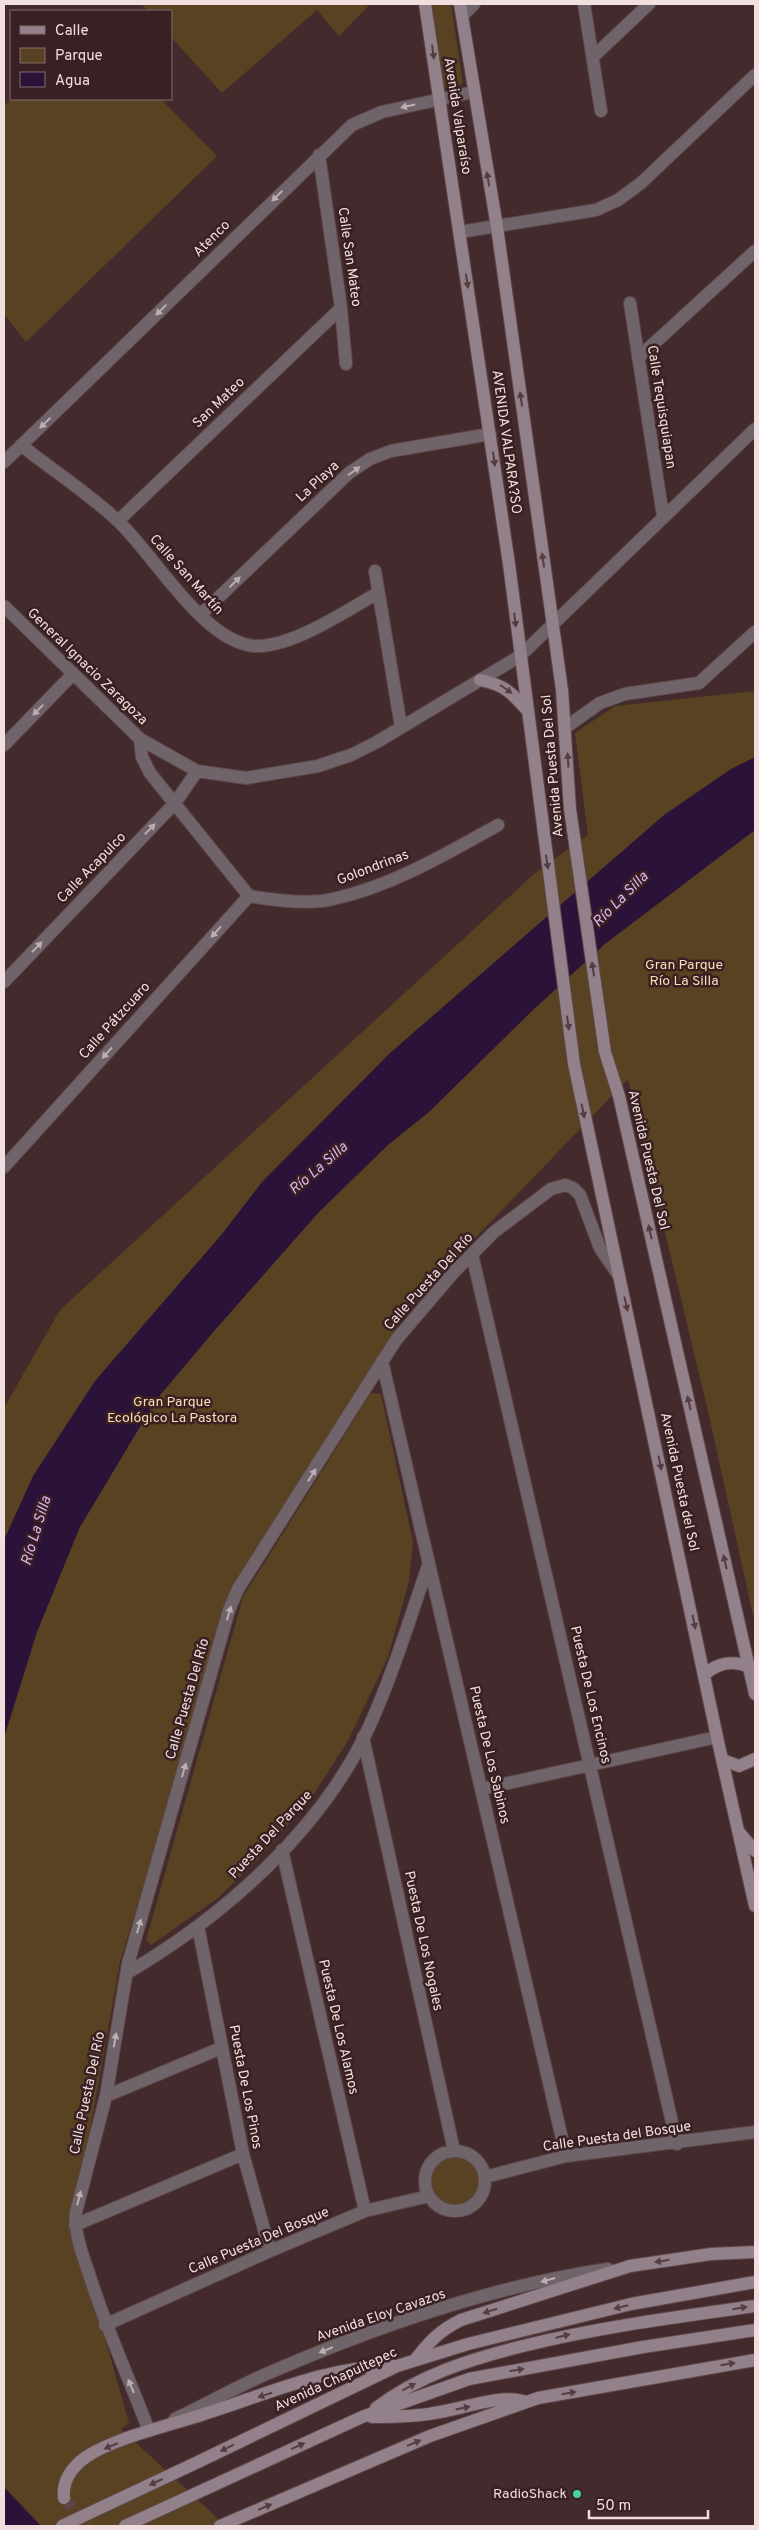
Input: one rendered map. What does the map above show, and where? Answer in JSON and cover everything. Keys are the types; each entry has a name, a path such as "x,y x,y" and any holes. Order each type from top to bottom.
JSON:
{"main road":[{"name":"Avenida Valparaíso","path":"425,4 460,232"},
{"name":"Avenida Valparaíso","path":"461,10 473,92 497,227"},
{"name":"AVENIDA VALPARA?SO","path":"497,227 552,626"},
{"name":"AVENIDA VALPARA?SO","path":"460,232 520,656"},
{"name":"Avenida Puesta Del Sol","path":"552,626 566,727 570,809 605,1052 618,1096 755,1694"},
{"name":"Avenida Puesta Del Sol","path":"520,656 574,1064"},
{"path":"480,680 498,684 510,691 526,709"},
{"name":"Avenida Puesta del Sol","path":"574,1064 717,1737 755,1906"},
{"path":"705,1674 712,1668 728,1664 737,1663 749,1667"},
{"path":"723,1760 740,1766 755,1759"},
{"path":"737,1830 755,1851"},
{"path":"415,2360 432,2338 446,2327 461,2320 630,2266 711,2254 755,2252"},
{"name":"Avenida Chapultepec","path":"62,2526 397,2366 468,2344 631,2304 755,2282"},
{"path":"365,2415 393,2395 414,2384 489,2355 582,2332 755,2306"},
{"path":"125,2526 365,2415 469,2379 643,2347 755,2330"},
{"path":"220,2526 430,2436 526,2402 704,2367 755,2360"},
{"path":"64,2498 64,2482 76,2466 87,2456 152,2430 352,2368 397,2366"},
{"path":"365,2415 401,2417 433,2414 512,2399 526,2402"}],"street":[{"path":"461,10 474,4"},
{"path":"584,4 601,111"},
{"path":"593,57 649,4"},
{"path":"460,232 596,210 618,200 641,183 755,76"},
{"name":"Atenco","path":"4,462 352,125 382,112 473,92"},
{"name":"Calle San Mateo","path":"319,155 341,308 346,364"},
{"path":"638,358 755,251"},
{"name":"Calle Tequisquiapan","path":"630,303 662,516"},
{"name":"San Mateo","path":"118,521 341,308"},
{"path":"140,739 197,771 246,778 318,766 351,755 520,656 662,516 755,429"},
{"name":"La Playa","path":"200,615 350,473 370,460 391,451 490,434"},
{"name":"Calle San Martín","path":"21,445 118,521 200,615 219,632 239,643 269,645 300,635 378,593"},
{"path":"375,571 401,727"},
{"name":"General Ignacio Zaragoza","path":"4,606 72,675 140,739 145,766 249,896"},
{"path":"566,727 600,703 625,694 699,683 755,632"},
{"path":"4,745 72,675"},
{"name":"Calle Acapulco","path":"4,982 175,803 197,771"},
{"name":"Golondrinas","path":"249,896 278,900 332,900 390,880 448,854 498,825"},
{"name":"Calle Pátzcuaro","path":"4,1167 249,896"},
{"name":"Calle Puesta Del Río","path":"152,2430 105,2325 75,2225 76,2212 106,2096 127,1973 234,1598 396,1340 434,1294 494,1232 551,1189 565,1185 580,1195 600,1248 620,1276"},
{"name":"Puesta De Los Encinos","path":"472,1254 677,2144"},
{"name":"Puesta De Los Sabinos","path":"382,1361 566,2156"},
{"name":"Puesta Del Parque","path":"127,1973 169,1948 249,1884 282,1850 325,1799 363,1737 391,1675 429,1562"},
{"name":"Puesta De Los Nogales","path":"363,1737 454,2151"},
{"path":"481,1790 717,1737"},
{"name":"Puesta De Los Alamos","path":"282,1850 365,2211"},
{"name":"Puesta De Los Pinos","path":"198,1926 243,2154 270,2251"},
{"path":"106,2096 221,2048"},
{"name":"Calle Puesta del Bosque","path":"484,2177 566,2156 677,2144 755,2132"},
{"path":"454,2151 462,2152 477,2161 484,2177 482,2194 477,2201 462,2210 445,2209 429,2196 425,2179 431,2163 445,2153 454,2151"},
{"path":"75,2225 243,2154"},
{"name":"Calle Puesta Del Bosque","path":"105,2325 270,2251 365,2211 429,2196"},
{"name":"Avenida Eloy Cavazos","path":"152,2430 270,2372 360,2336 438,2310 561,2276 630,2266"}],"green space":[{"path":"141,4 370,4 339,36 317,10 222,93 172,38 172,10 147,10"},
{"path":"429,4 451,4 463,83 455,90 450,90 441,85"},
{"path":"12,100 162,100 217,156 26,342 4,314 4,105"},
{"name":"Gran Parque Ecológico La Pastora","path":"755,691 755,1624 707,1407 628,1079 409,1307 234,1593 120,1962 73,2226 129,2423 121,2429 224,2526 4,2526 4,1408 60,1310 534,874 588,835 575,733 615,706"},
{"path":"371,1393 381,1394 413,1542 409,1581 388,1657 349,1739 310,1800 257,1860 218,1898 151,1945 146,1940 243,1597"},
{"path":"455,2157 464,2159 475,2168 480,2182 478,2191 469,2202 455,2207 446,2205 435,2196 430,2182 432,2173 441,2162"}],"water":[{"name":"Río La Silla","path":"755,757 755,830 605,944 533,1010 429,1112 388,1145 319,1212 156,1400 80,1527 37,1632 4,1738 4,1540 33,1476 95,1381 222,1234 262,1182 390,1053 664,815 731,769"},
{"path":"4,2487 41,2526 4,2526"}],"tunnel":[{"path":"64,2498 88,2526"}],"place":[{"name":"RadioShack","path":"577,2494"}],"park label":[{"name":"Gran Parque Río La Silla","path":"684,974"}]}
